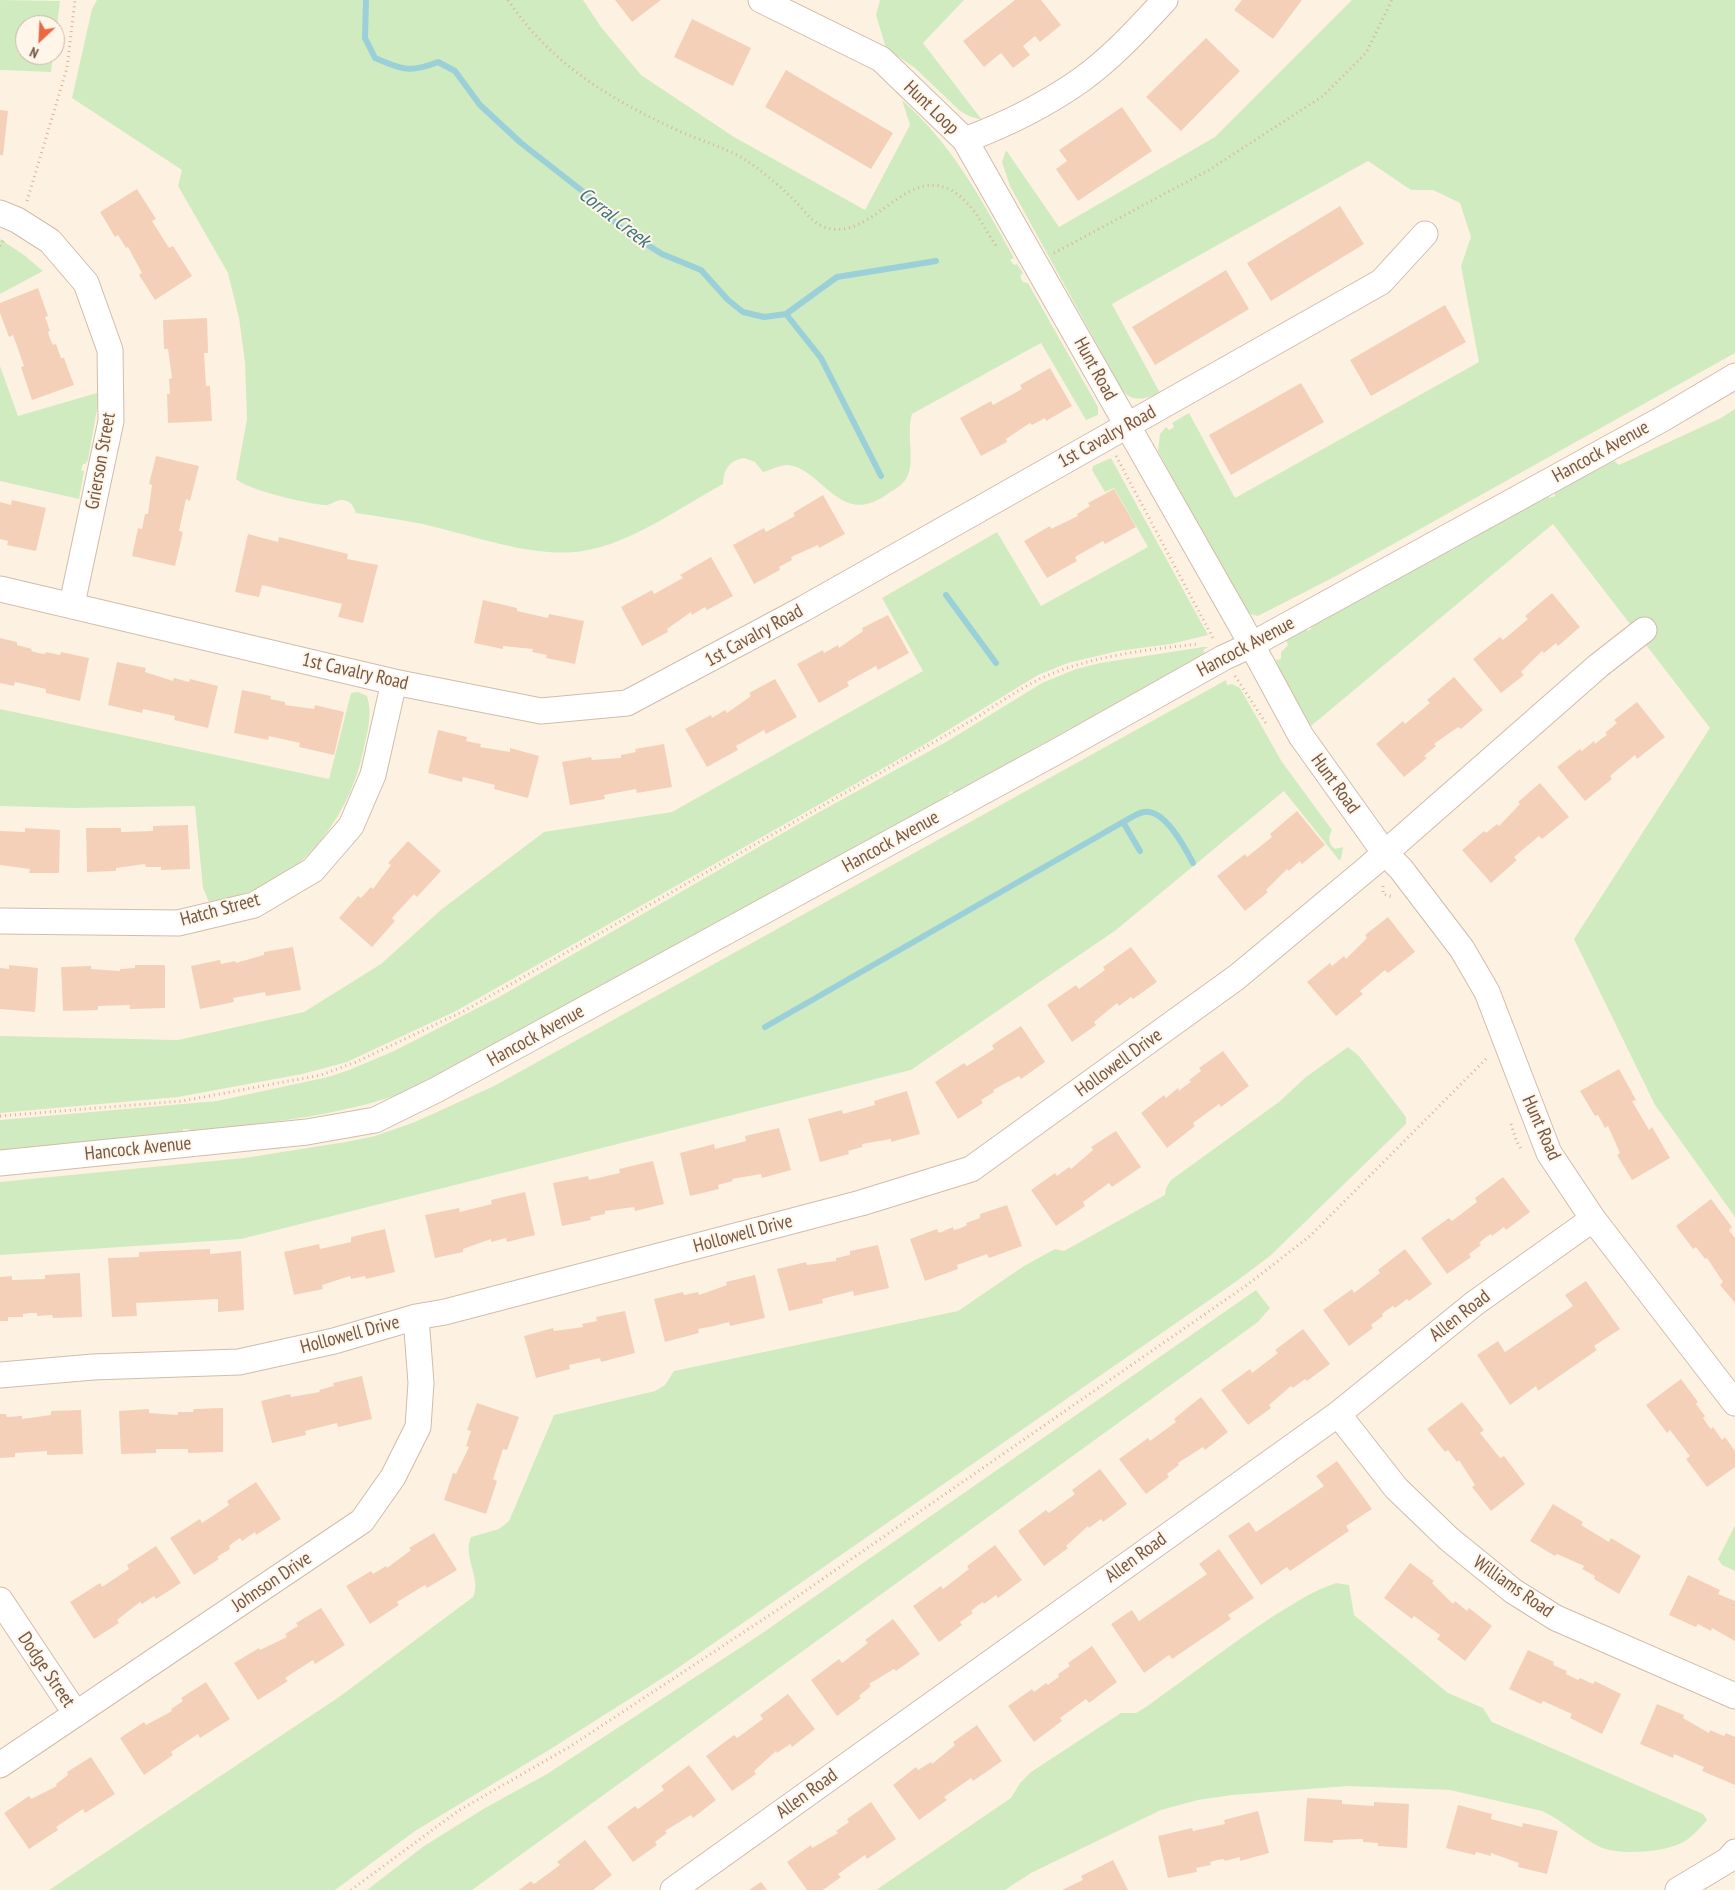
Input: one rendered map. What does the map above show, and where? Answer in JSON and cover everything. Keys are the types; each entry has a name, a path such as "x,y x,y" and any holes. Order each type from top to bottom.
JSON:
{"street":[{"name":"Hunt Loop","path":"761,0 881,60 965,140 987,132 1081,80 1123,44 1165,0"},
{"name":"Hunt Road","path":"965,140 1251,644 1301,736 1384,852 1401,869 1462,949 1487,992 1549,1153 1593,1219 1735,1404"},
{"name":"Grierson Street","path":"8,217 50,241 86,283 110,350 111,421 72,604"},
{"name":"1st Cavalry Road","path":"0,588 394,682 542,711 627,703 710,660 1381,282 1425,234"},
{"name":"Hancock Avenue","path":"0,1164 307,1132 375,1120 482,1066 1223,658 1664,418 1735,376"},
{"name":"Hollowell Drive","path":"0,1375 93,1367 239,1362 334,1341 416,1317 454,1310 861,1203 972,1169 1237,977 1369,867 1591,672 1644,630"},
{"name":"Hatch Street","path":"0,921 178,923 254,904 313,870 350,826 373,775 394,682"},
{"name":"Allen Road","path":"673,1890 1338,1414 1475,1303 1593,1219"},
{"name":"Johnson Drive","path":"0,1765 362,1521 393,1478 418,1427 421,1383 416,1317"},
{"name":"Williams Road","path":"1338,1414 1396,1488 1462,1550 1513,1591 1556,1618 1735,1696"},
{"name":"Dodge Street","path":"0,1600 76,1714"},
{"path":"1678,1890 1728,1860 1735,1852"}],"path":[{"path":"0,246 8,217 30,196 67,68 76,0"},
{"path":"508,0 536,36 559,60 582,79 617,100 680,132 738,156 761,171 822,226 842,230 855,226 918,186 935,185 967,203 1000,251"},
{"path":"1035,264 1208,170 1323,96 1366,53 1392,0"},
{"path":"1209,642 1215,642"},
{"path":"0,1116 182,1101 321,1075 356,1062 464,1011 976,718 1014,693 1055,672 1128,653 1204,643"},
{"path":"351,1890 458,1811 571,1746 785,1605 1247,1284 1310,1236 1492,1054"}],"green space":[{"path":"0,0 60,1 58,15 15,15 15,65 52,65 51,72 0,70"},
{"path":"97,0 583,0 601,27 641,75 734,137 865,210 910,125 902,100 936,135 978,194 1014,258 1010,260 1014,265 1017,264 1023,273 1020,276 1023,282 1028,283 1098,407 1098,415 1086,420 1041,343 912,414 910,422 911,461 908,475 899,486 870,503 856,505 844,501 801,469 786,465 763,472 755,462 744,458 734,461 728,467 724,474 723,484 655,524 619,541 601,547 564,553 544,552 503,545 423,524 356,513 352,504 344,500 328,505 317,504 278,496 252,488 236,479 247,419 245,362 239,318 228,273 178,186 182,170 72,98 92,9"},
{"path":"880,0 964,0 923,43 982,120 960,111 915,68 886,48 876,15"},
{"path":"1352,0 1735,0 1735,353 1336,576 1258,616 1250,614 1242,604 1158,451 1160,434 1166,427 1169,430 1174,427 1172,423 1189,413 1235,498 1479,362 1461,266 1471,237 1460,203 1433,190 1411,190 1368,161 1112,304 1160,393 1139,399 1125,393 1121,388 1010,186 1002,162 1006,150 1059,227 1215,137"},
{"path":"0,239 43,271 0,294"},
{"path":"0,366 18,416 100,392 88,460 83,464 81,470 84,471 79,499 0,481"},
{"path":"1735,409 1735,1217 1655,1105 1574,939 1710,728 1553,524 1311,726 1279,670 1276,660 1281,659 1281,652 1288,645 1286,640 1305,628 1308,631 1311,629 1311,626 1548,495 1550,498 1555,496 1554,492 1614,461 1619,465 1721,418"},
{"path":"1111,458 1208,635 1171,644 1118,651 1068,663 1038,675 922,746 456,1011 347,1062 302,1074 178,1097 0,1113 0,1036 178,1040 304,1012 381,964 442,909 544,832 672,812 923,671 882,598 997,532 1041,606 1148,547 1114,488 1105,492 1092,470 1093,466"},
{"path":"1209,647 1203,650 1205,654 954,793 952,791 948,794 949,796 747,909 745,907 741,909 742,912 432,1081 431,1078 426,1080 428,1083 370,1103 281,1121 190,1132 189,1129 183,1129 183,1133 0,1151 0,1120 217,1101 328,1077 349,1070 394,1051 499,997 814,815 946,742 1042,683 1076,669 1100,663"},
{"path":"1226,680 1227,685 1232,684 1240,688 1282,762 1332,830 1329,838 1331,845 1335,849 1343,847 1341,859 1339,860 1284,791 1116,930 911,1070 241,1239 0,1255 0,1182 244,1158 375,1136 415,1122 494,1086"},
{"path":"358,692 367,696 369,724 358,772 340,812 315,847 299,863 282,876 264,886 243,894 209,902 203,888 195,806 72,808 0,806 0,709 329,779 351,693"},
{"path":"1348,1047 1359,1056 1406,1117 1406,1124 1270,1256 1234,1283 672,1672 549,1750 415,1831 335,1890 49,1890 339,1697 473,1597 475,1582 469,1552 471,1537 499,1529 509,1521 554,1415 655,1391 665,1385 674,1371 958,1311 1024,1266 1055,1249 1064,1251 1165,1195 1166,1188 1171,1180 1279,1102 1306,1077"},
{"path":"1256,1290 1270,1308 1258,1322 472,1890 367,1890 424,1846 485,1808 547,1774 758,1636"},
{"path":"1735,1525 1735,1571 1722,1565 1718,1559"},
{"path":"1336,1583 1349,1585 1354,1615 1448,1693 1483,1708 1492,1722 1703,1814 1707,1820 1691,1837 1677,1845 1641,1852 1629,1852 1598,1846 1542,1811 1450,1790 1348,1786 1232,1795 1198,1800 1161,1810 1031,1873 1005,1890 876,1890 1011,1798 1020,1783 1031,1772 1121,1713 1136,1713 1146,1707 1275,1615 1312,1593"}],"building":[{"path":"615,0 661,0 632,22"},
{"path":"1015,0 1041,0 1061,25 1040,42 1035,36 1023,46 1030,55 1013,68 1001,53 984,67 963,41"},
{"path":"1242,0 1302,0 1273,39 1234,10"},
{"path":"692,19 751,48 733,86 674,57"},
{"path":"1206,38 1240,71 1181,131 1146,97"},
{"path":"786,70 893,133 871,169 765,107"},
{"path":"1122,107 1152,151 1078,201 1056,169 1067,161 1059,150"},
{"path":"0,110 8,111 3,155 0,155"},
{"path":"137,189 156,219 152,221 169,248 173,246 192,276 155,300 139,275 142,273 128,247 126,248 118,235 115,237 100,212"},
{"path":"1340,206 1364,244 1271,301 1247,263"},
{"path":"1226,270 1249,309 1155,365 1132,327"},
{"path":"38,288 48,316 45,317 50,331 48,332 50,339 53,345 56,344 61,358 64,358 74,385 32,400 21,367 24,366 13,335 9,337 0,313 0,303"},
{"path":"1445,305 1466,342 1371,396 1350,360"},
{"path":"207,318 208,353 204,353 206,386 210,386 212,421 168,423 167,394 170,394 169,379 172,378 168,349 164,349 163,320"},
{"path":"1050,368 1072,406 1046,421 1045,418 1032,425 1030,423 1006,439 1007,442 981,456 960,418 991,401 993,405 1022,389 1020,385"},
{"path":"1301,383 1324,422 1231,475 1209,435"},
{"path":"156,456 199,466 190,501 186,499 179,531 183,532 175,566 132,556 138,528 142,529 145,514 148,514 152,485 149,484"},
{"path":"1114,489 1136,527 1105,544 1103,541 1075,557 1077,561 1047,578 1024,541 1050,526 1051,529 1078,516 1077,514 1090,506 1088,503"},
{"path":"823,495 845,534 819,548 818,545 791,557 792,560 779,567 780,570 754,584 733,545 764,528 766,532 795,516 793,513"},
{"path":"12,500 46,508 36,551 7,545 8,541 0,539 0,502 11,505"},
{"path":"248,534 278,542 279,537 348,554 347,559 378,565 363,623 338,617 342,604 262,585 259,597 235,592"},
{"path":"711,557 733,596 707,610 705,607 692,615 691,612 667,629 668,632 642,646 621,607 652,590 654,594 683,578 680,575"},
{"path":"1552,593 1580,627 1558,646 1556,643 1544,653 1542,651 1521,672 1524,675 1501,693 1473,659 1500,637 1503,640 1515,630 1528,619 1525,616"},
{"path":"483,600 517,608 517,611 548,618 549,614 584,621 575,664 546,658 547,655 532,652 533,649 503,646 503,649 474,643"},
{"path":"888,615 909,653 878,670 876,666 847,682 849,686 819,703 797,664 823,650 824,653 838,645 839,648 863,631 862,628"},
{"path":"0,638 17,642 17,645 32,649 31,651 38,653 45,654 46,652 60,655 61,652 89,658 80,701 46,693 46,689 15,682 14,686 0,683"},
{"path":"117,662 146,668 145,672 173,681 174,678 189,682 190,679 218,686 208,728 174,720 175,716 143,709 142,713 108,705"},
{"path":"1454,677 1483,710 1461,729 1458,727 1434,744 1436,746 1424,756 1427,758 1404,777 1376,744 1403,721 1405,724 1430,703 1427,700"},
{"path":"775,679 797,717 766,734 764,730 736,746 738,750 707,767 685,729 711,715 712,718 725,710 727,713 751,696 749,693"},
{"path":"242,690 271,696 270,699 285,702 285,705 314,709 315,705 344,712 334,755 299,747 300,743 269,736 268,740 234,733"},
{"path":"1637,702 1665,737 1637,759 1635,755 1610,776 1612,779 1585,801 1557,767 1580,749 1582,751 1594,741 1595,744 1607,735 1605,733 1617,723 1614,720"},
{"path":"438,730 467,737 466,741 481,744 480,747 510,752 510,748 539,756 528,798 494,789 495,785 463,777 462,782 428,773"},
{"path":"664,744 672,787 637,793 636,789 604,795 605,799 570,805 562,762 591,757 592,760 621,758 621,755 636,752 635,749"},
{"path":"1540,783 1569,817 1542,839 1539,836 1514,857 1517,860 1491,883 1462,850 1484,831 1486,833 1497,824 1499,826 1520,804 1518,802"},
{"path":"1297,811 1325,845 1302,864 1300,861 1289,871 1287,869 1266,890 1268,892 1245,911 1217,876 1245,854 1247,857 1272,837 1270,834"},
{"path":"188,825 190,869 161,870 161,867 146,867 145,864 116,868 116,871 87,872 86,828 121,828 121,832 153,831 153,826"},
{"path":"25,828 60,830 59,873 29,873 30,869 0,865 0,831 25,832"},
{"path":"408,841 441,871 417,897 414,894 392,918 395,921 372,947 339,918 358,896 361,898 371,887 373,889 391,865 388,863"},
{"path":"1388,917 1415,952 1388,973 1385,970 1360,991 1363,994 1336,1016 1307,982 1330,963 1332,966 1344,956 1346,959 1367,938 1365,935"},
{"path":"293,947 301,990 266,996 265,992 233,998 234,1002 200,1009 191,966 220,960 221,964 235,961 236,963 264,955 264,952"},
{"path":"1131,947 1157,982 1133,999 1131,997 1119,1006 1117,1003 1094,1022 1096,1025 1072,1042 1047,1005 1076,985 1079,989 1105,970 1103,967"},
{"path":"9,965 38,968 35,1012 0,1009 0,968 9,969"},
{"path":"135,965 165,965 165,1008 130,1009 130,1005 98,1006 98,1010 63,1011 61,967 91,966 91,969 120,971 120,969 135,968"},
{"path":"1021,1026 1045,1062 1021,1079 1019,1076 993,1090 994,1092 981,1100 983,1103 958,1119 935,1082 964,1063 967,1066 994,1049 992,1045"},
{"path":"1223,1051 1249,1086 1221,1107 1219,1104 1193,1123 1195,1126 1167,1148 1141,1113 1164,1095 1166,1098 1178,1088 1179,1091 1191,1082 1189,1080 1201,1071 1199,1068"},
{"path":"1619,1069 1636,1100 1632,1101 1649,1130 1652,1127 1670,1158 1632,1180 1617,1155 1620,1153 1608,1126 1605,1128 1598,1115 1595,1116 1580,1091"},
{"path":"907,1091 920,1134 891,1142 891,1139 862,1144 862,1147 848,1151 849,1154 820,1162 808,1119 842,1110 843,1114 875,1105 874,1101"},
{"path":"779,1128 791,1170 762,1178 761,1174 732,1179 733,1181 718,1185 719,1189 690,1196 680,1153 714,1144 715,1149 746,1141 745,1136"},
{"path":"1116,1131 1141,1167 1112,1187 1109,1183 1083,1202 1085,1206 1056,1226 1031,1190 1055,1173 1057,1176 1069,1167 1071,1169 1093,1150 1091,1147"},
{"path":"653,1161 664,1204 635,1211 634,1207 605,1211 605,1214 590,1217 591,1220 562,1226 553,1183 588,1176 589,1180 620,1173 619,1169"},
{"path":"1503,1177 1530,1212 1506,1230 1504,1227 1492,1236 1491,1234 1485,1238 1479,1243 1481,1245 1469,1254 1471,1257 1447,1274 1421,1238 1449,1218 1452,1221 1477,1202 1475,1198"},
{"path":"525,1192 535,1235 507,1242 506,1238 491,1242 491,1239 463,1249 463,1252 435,1258 425,1215 459,1208 460,1212 492,1204 491,1200"},
{"path":"1711,1199 1732,1227 1729,1230 1735,1238 1735,1303 1720,1285 1723,1282 1707,1258 1705,1259 1696,1247 1693,1249 1676,1226"},
{"path":"1007,1205 1022,1246 989,1258 987,1254 957,1265 958,1269 925,1281 910,1239 937,1229 939,1233 953,1227 954,1230 961,1228 967,1225 966,1223 980,1218 980,1214"},
{"path":"385,1229 395,1272 366,1279 365,1276 351,1279 350,1276 322,1285 323,1289 294,1295 284,1252 319,1244 320,1249 351,1242 351,1237"},
{"path":"878,1245 889,1288 854,1296 853,1291 822,1299 823,1303 789,1311 777,1269 806,1262 807,1265 836,1261 836,1258 850,1255 850,1251"},
{"path":"210,1249 210,1254 241,1251 244,1310 218,1312 218,1299 136,1303 137,1316 112,1317 108,1258 139,1257 139,1252"},
{"path":"1405,1249 1432,1284 1409,1301 1407,1299 1395,1308 1393,1306 1387,1310 1382,1314 1383,1316 1371,1325 1373,1328 1349,1346 1323,1310 1352,1289 1354,1293 1380,1273 1378,1270"},
{"path":"80,1273 82,1317 53,1318 52,1315 37,1316 37,1313 30,1313 23,1314 23,1317 8,1317 8,1321 0,1321 0,1277 12,1276 12,1280 45,1279 45,1275"},
{"path":"755,1275 765,1318 730,1326 729,1322 698,1329 699,1333 665,1342 654,1299 683,1292 684,1295 698,1292 699,1295 727,1285 726,1282"},
{"path":"1586,1281 1620,1329 1594,1346 1597,1350 1538,1391 1536,1386 1510,1405 1477,1355 1498,1341 1505,1352 1573,1306 1565,1295"},
{"path":"625,1311 635,1353 601,1362 600,1358 569,1365 570,1369 536,1378 524,1336 553,1328 554,1331 583,1327 582,1324 597,1321 596,1317"},
{"path":"1303,1329 1330,1364 1307,1381 1305,1379 1293,1388 1291,1386 1269,1405 1271,1408 1248,1425 1221,1390 1250,1369 1252,1373 1278,1353 1275,1350"},
{"path":"362,1376 372,1419 338,1427 337,1423 305,1431 306,1435 272,1443 261,1401 290,1394 291,1397 320,1392 319,1390 334,1386 333,1383"},
{"path":"1681,1379 1698,1402 1696,1404 1705,1416 1703,1418 1707,1424 1711,1429 1713,1427 1722,1440 1725,1437 1735,1451 1735,1467 1707,1487 1686,1459 1690,1456 1670,1430 1667,1433 1646,1405"},
{"path":"1201,1397 1228,1432 1205,1450 1203,1447 1178,1463 1179,1465 1167,1474 1169,1477 1146,1494 1119,1459 1148,1438 1150,1441 1176,1422 1174,1419"},
{"path":"1462,1402 1484,1430 1480,1433 1500,1458 1504,1456 1525,1484 1491,1511 1472,1487 1475,1485 1459,1460 1457,1462 1448,1450 1445,1452 1427,1429"},
{"path":"477,1403 519,1417 507,1450 503,1449 493,1479 497,1481 486,1514 444,1500 453,1473 456,1474 469,1447 466,1446 471,1431 467,1430"},
{"path":"223,1408 223,1452 188,1453 188,1449 156,1449 156,1453 121,1454 119,1411 149,1409 149,1413 178,1415 178,1412 193,1412 194,1409"},
{"path":"81,1410 83,1454 47,1455 47,1451 15,1453 15,1457 0,1458 0,1414 6,1414 7,1417 22,1416 22,1419 51,1415 51,1411"},
{"path":"1337,1461 1372,1509 1346,1526 1349,1531 1290,1571 1287,1567 1261,1585 1228,1536 1249,1522 1256,1532 1324,1486 1316,1476"},
{"path":"1100,1469 1127,1504 1103,1522 1101,1519 1089,1528 1088,1526 1066,1546 1068,1548 1044,1566 1018,1531 1046,1510 1049,1513 1075,1494 1072,1490"},
{"path":"256,1482 281,1519 256,1535 255,1532 242,1541 240,1538 229,1546 230,1549 217,1557 219,1559 194,1575 170,1538 200,1519 202,1523 229,1505 227,1501"},
{"path":"1553,1504 1583,1522 1581,1525 1609,1542 1611,1538 1641,1556 1619,1594 1594,1579 1595,1576 1582,1569 1584,1566 1557,1554 1555,1556 1530,1541"},
{"path":"434,1533 457,1570 427,1588 425,1585 397,1602 399,1605 370,1624 346,1586 371,1571 373,1574 386,1566 387,1568 411,1550 409,1548"},
{"path":"995,1545 1022,1580 998,1598 996,1595 984,1604 983,1602 977,1606 971,1611 973,1613 960,1622 962,1625 939,1642 913,1606 941,1586 943,1589 969,1569 967,1566"},
{"path":"156,1546 181,1583 156,1599 154,1596 142,1604 140,1602 117,1620 119,1623 94,1639 70,1602 100,1583 102,1587 129,1569 127,1565"},
{"path":"1219,1549 1254,1598 1228,1615 1231,1619 1172,1659 1169,1655 1144,1673 1111,1624 1132,1610 1139,1621 1207,1574 1199,1564"},
{"path":"1410,1563 1434,1581 1432,1583 1453,1604 1455,1601 1467,1611 1469,1608 1492,1626 1465,1661 1437,1639 1440,1635 1414,1616 1412,1619 1384,1598"},
{"path":"1688,1575 1720,1590 1718,1594 1735,1601 1735,1641 1712,1628 1711,1631 1698,1624 1696,1627 1669,1615"},
{"path":"321,1608 345,1645 315,1664 313,1660 285,1678 288,1681 258,1700 234,1663 259,1648 260,1650 287,1637 285,1634 298,1626 296,1623"},
{"path":"893,1619 920,1654 896,1671 894,1669 869,1684 871,1686 859,1696 861,1698 837,1716 811,1680 839,1659 842,1663 868,1643 865,1640"},
{"path":"1092,1646 1117,1682 1089,1703 1086,1699 1060,1718 1062,1721 1034,1742 1008,1706 1032,1689 1034,1692 1046,1683 1048,1685 1059,1677 1058,1674 1070,1666 1068,1663"},
{"path":"1528,1650 1554,1662 1553,1665 1567,1671 1566,1674 1578,1680 1580,1678 1593,1684 1595,1681 1621,1694 1602,1734 1570,1718 1572,1714 1543,1701 1541,1704 1509,1689"},
{"path":"206,1682 230,1719 200,1738 198,1734 171,1752 173,1755 144,1775 120,1738 144,1722 146,1725 172,1711 171,1709 183,1701 181,1698"},
{"path":"788,1694 815,1729 792,1747 790,1744 777,1753 776,1751 754,1771 756,1774 732,1791 706,1756 734,1735 737,1738 763,1719 760,1715"},
{"path":"1657,1704 1684,1715 1683,1718 1709,1733 1710,1730 1724,1736 1726,1733 1735,1737 1735,1785 1702,1771 1704,1767 1674,1754 1673,1758 1640,1744"},
{"path":"977,1725 1002,1761 973,1781 971,1778 944,1797 947,1800 919,1820 893,1785 916,1767 918,1770 931,1762 932,1764 955,1745 953,1742"},
{"path":"91,1757 115,1794 85,1813 83,1809 56,1827 58,1830 29,1849 4,1813 29,1796 31,1799 57,1786 56,1784 68,1775 67,1772"},
{"path":"689,1765 716,1800 693,1818 691,1815 665,1831 667,1833 655,1842 657,1845 633,1862 607,1827 635,1806 638,1809 664,1790 661,1786"},
{"path":"1307,1798 1342,1800 1342,1804 1374,1806 1374,1802 1409,1804 1407,1848 1378,1846 1378,1843 1363,1842 1363,1839 1333,1840 1333,1843 1304,1841"},
{"path":"871,1802 896,1839 867,1859 865,1855 838,1874 841,1877 823,1890 807,1890 787,1862 811,1845 812,1848 838,1833 836,1831 849,1822 847,1819"},
{"path":"1458,1805 1492,1814 1491,1819 1522,1827 1523,1823 1558,1831 1547,1874 1518,1867 1519,1863 1491,1853 1491,1856 1476,1852 1475,1855 1446,1848"},
{"path":"1258,1811 1269,1853 1240,1861 1240,1857 1225,1861 1224,1859 1217,1860 1210,1862 1211,1865 1196,1868 1197,1872 1168,1878 1158,1836 1192,1828 1193,1831 1225,1824 1224,1820"},
{"path":"585,1840 612,1875 593,1890 519,1890 531,1881 534,1884 560,1865 557,1862"},
{"path":"1113,1860 1128,1890 1062,1890 1083,1880 1081,1876"},
{"path":"761,1882 767,1890 749,1890"}],"waterway":[{"name":"Corral Creek","path":"366,0 365,38 375,58 406,69 420,68 438,62 455,71 480,105 521,143 590,197 622,229 662,254 701,270 728,300 743,312 764,317 786,314 821,358 881,476"},
{"path":"786,314 837,277 936,261"},
{"path":"946,595 996,663"},
{"path":"765,1027 1123,822 1144,812 1152,813 1167,823 1180,839 1193,863"},
{"path":"1123,822 1140,851"}]}
